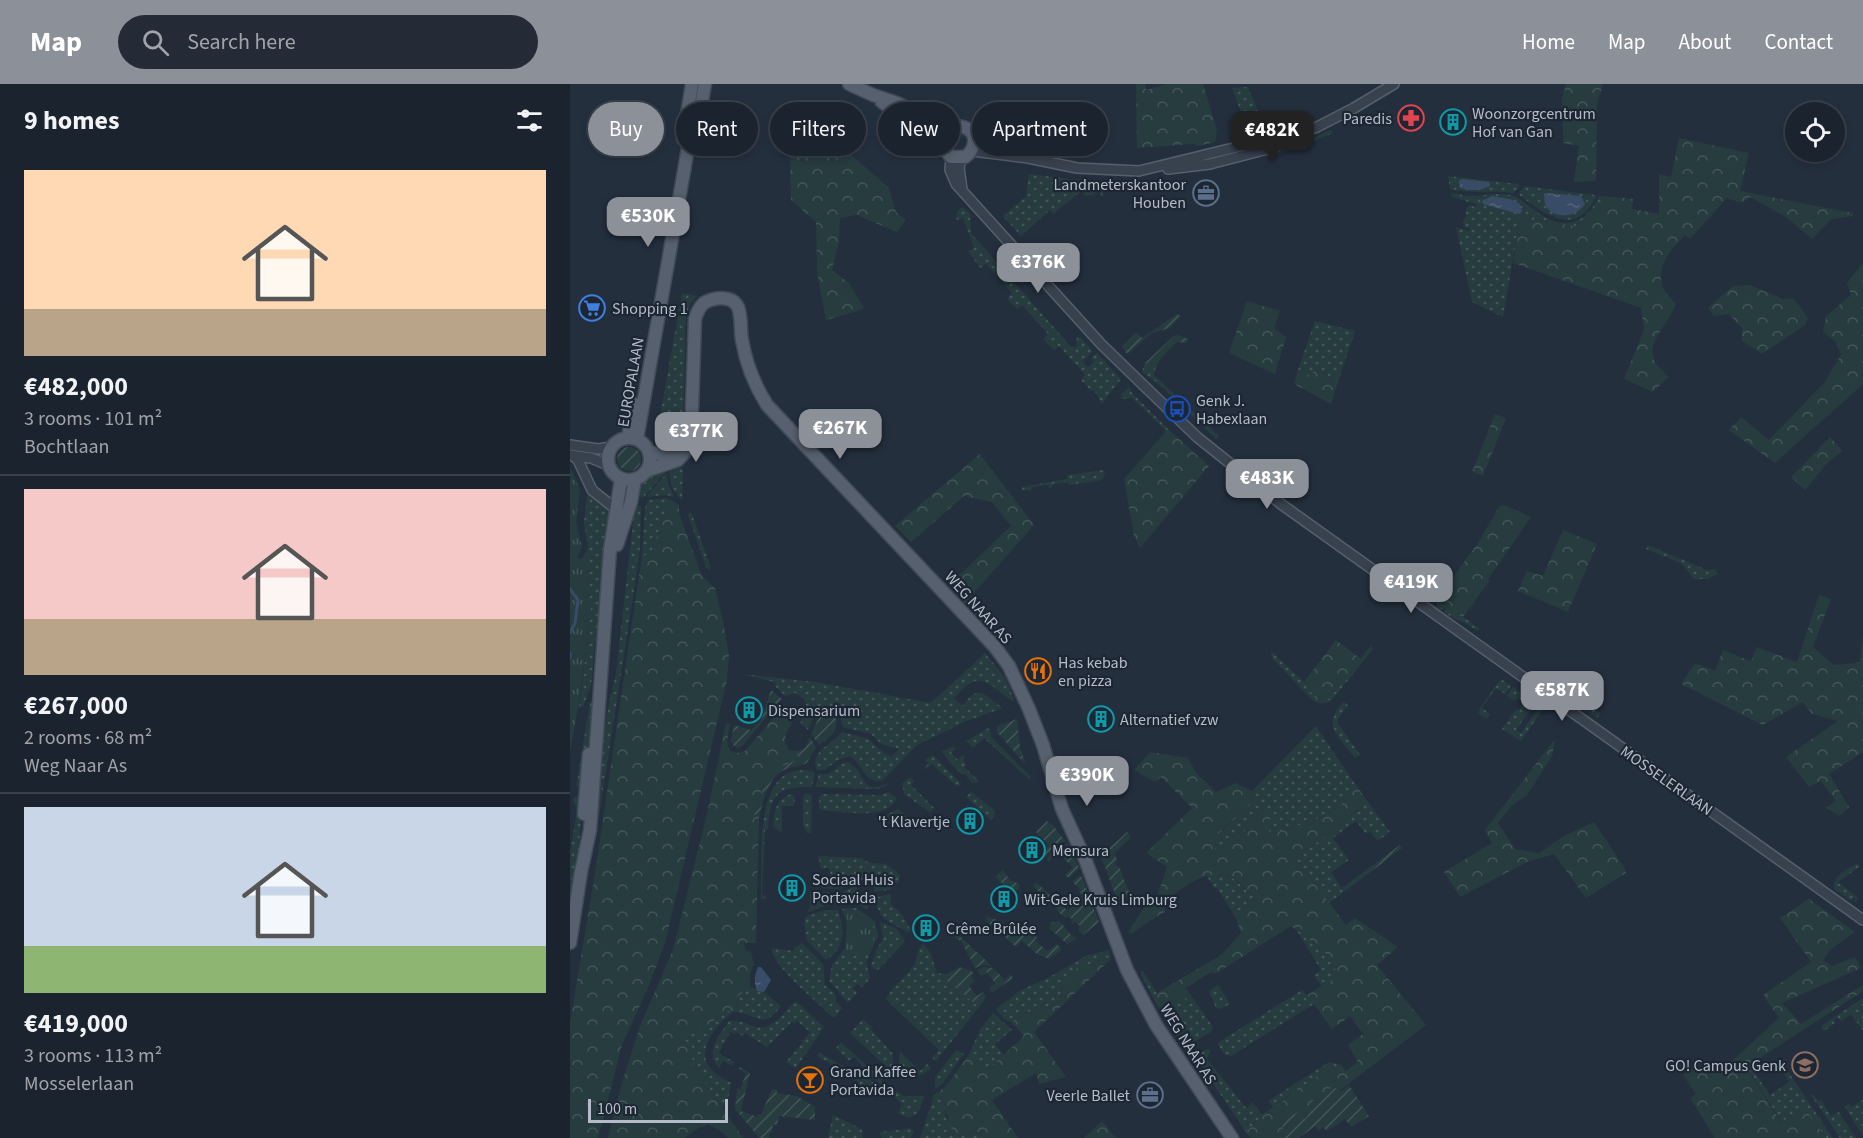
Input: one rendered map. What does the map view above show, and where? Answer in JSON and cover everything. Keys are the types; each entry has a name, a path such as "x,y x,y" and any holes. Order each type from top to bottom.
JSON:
{"main road":[{"name":"EUROPALAAN","path":"632,439 692,84"},
{"name":"EUROPALAAN","path":"632,439 691,131 699,118 705,84"},
{"path":"849,84 894,102"},
{"path":"873,95 882,102"},
{"path":"954,156 956,158 972,146"},
{"name":"WEG NAAR AS","path":"646,471 674,463 682,456 691,438 695,319 704,303 722,298 730,300 738,308 746,365 767,405 1002,657 1020,687 1052,770 1070,806 1085,859 1132,979 1156,1025 1232,1138"},
{"name":"WEG NAAR AS","path":"649,452 667,456 677,453 686,437 691,419"},
{"name":"EUROPALAAN","path":"608,465 611,447 618,441 632,439 646,447 649,452"},
{"path":"608,465 611,471 621,479 635,479 646,471 649,465 649,452"},
{"path":"570,943 590,830 610,550 621,479"},
{"path":"608,581 631,502 635,479"}],"street":[{"path":"1156,168 1201,166 1236,159 1275,147 1295,135 1342,115 1394,84"},
{"path":"1020,156 1077,168 1139,171 1295,135"},
{"name":"MOSSELERLAAN","path":"956,158 962,189 1101,344 1205,444 1281,504 1863,920"},
{"path":"570,452 611,447"},
{"path":"570,452 608,465"},
{"path":"570,452 578,460 592,490 617,510"}],"green space":[{"path":"1136,84 1145,84 1146,90 1167,84 1203,84 1217,130 1215,142 1198,146 1193,144 1137,148"},
{"path":"1566,84 1603,84 1597,105 1596,181 1574,182 1579,146 1563,143 1562,98"},
{"path":"1248,87 1264,127 1249,134 1232,88"},
{"path":"1331,130 1333,133 1265,158 1264,153 1299,140 1304,142"},
{"path":"1679,138 1749,153 1740,191 1853,213 1853,216 1832,219 1812,239 1786,217 1750,197 1742,203 1727,198 1690,239 1685,235 1664,263 1662,285 1676,304 1653,347 1655,362 1668,377 1653,392 1624,379 1644,330 1641,308 1513,263 1520,218 1575,226 1585,222 1614,197 1633,199 1632,209 1659,214 1659,174 1671,177"},
{"path":"790,156 852,156 889,188 896,212 906,220 897,232 856,215 840,218 839,242 832,270 849,283 864,308 826,320 817,272 816,222 791,200"},
{"path":"1029,174 1104,183 1103,197 1098,191 1092,196 1089,194 1086,196 1081,191 1053,214 1050,210 1021,236 1003,216 1026,196"},
{"path":"1448,176 1520,186 1513,193 1450,189"},
{"path":"1524,186 1595,195 1596,197 1588,210 1579,217 1570,220 1560,219 1540,210 1520,196 1519,193"},
{"path":"1451,193 1470,196 1510,195 1520,199 1543,216 1561,223 1569,223 1583,217 1599,196 1614,197 1585,222 1575,226 1520,218 1503,317 1472,302 1456,227 1470,231 1470,228 1464,227 1463,220 1469,205 1475,207 1476,204 1452,197"},
{"path":"962,207 970,213 971,233 1071,347 1076,347 1077,337 1081,338 1093,351 1083,362 1088,367 1094,362 1091,358 1097,353 1121,379 1102,404 1094,390 1091,391 1081,380 1085,375 1059,346 1054,350 1043,339 1048,334 1022,305 1017,309 1007,299 1012,293 986,264 980,268 968,251 974,248 963,218 957,220 957,213"},
{"path":"1863,263 1863,384 1775,463 1729,430 1741,417 1769,440 1824,383 1841,355 1835,341 1823,332 1826,316 1851,295 1847,283"},
{"path":"1750,285 1783,299 1793,298 1808,318 1805,325 1762,354 1742,341 1742,328 1729,314 1714,316 1708,308 1733,286"},
{"path":"682,293 698,296 690,304 686,316 683,424 675,443 667,446 658,439 657,433"},
{"path":"1247,301 1280,311 1274,328 1286,337 1275,374 1229,353"},
{"path":"1177,314 1181,316 1170,328 1152,333 1129,353 1126,353 1122,346 1136,332 1142,338"},
{"path":"1315,321 1355,331 1338,382 1317,369 1309,375 1298,370"},
{"path":"1179,335 1189,339 1186,343 1177,342 1161,358 1155,370 1145,363 1174,336"},
{"path":"1145,363 1155,370 1154,375 1219,436 1216,439 1159,384 1142,372"},
{"path":"1317,369 1338,382 1331,404 1294,384 1298,370 1309,375"},
{"path":"1129,387 1132,393 1168,429 1166,431 1132,398 1121,399 1121,394"},
{"path":"1495,414 1506,418 1483,476 1472,472"},
{"path":"1168,429 1209,466 1140,548 1134,536 1124,479"},
{"path":"1830,437 1843,451 1829,461 1805,490 1791,477"},
{"path":"629,447 637,451 641,459 637,467 629,471 621,467 617,459 621,451"},
{"path":"980,454 1034,525 965,603 949,585 1011,526 992,502 964,496 911,542 895,526"},
{"path":"680,467 683,470 682,500 672,487 670,479 670,471"},
{"path":"570,468 580,489 576,522 582,547 577,557 581,560 586,552 591,612 570,753"},
{"path":"665,469 665,473 643,498 636,495 648,479"},
{"path":"1104,470 1102,480 1069,485 1068,482 1052,484 1049,488 1048,485 1033,487 1030,491 1023,490 1021,487 1067,479 1067,475"},
{"path":"667,473 668,484 675,497 665,495 646,497"},
{"path":"588,489 612,512 601,619 595,643 591,686 583,707 579,708 591,612 586,552 588,548 584,523"},
{"path":"666,498 673,501 669,501 650,556 642,555 645,508 648,500"},
{"path":"669,501 679,505 679,513 702,576 715,588 729,655 727,680 665,943 622,1045 598,1138 570,1138 570,1023 596,867 642,555 650,556"},
{"path":"635,505 641,506 640,548 596,835 592,835 598,774 616,674"},
{"path":"1504,505 1531,517 1463,617 1447,605 1446,596 1442,592 1478,543 1499,507"},
{"path":"690,512 711,568 709,570 688,515"},
{"path":"1563,530 1597,544 1568,612 1518,591 1527,571 1543,576"},
{"path":"1648,545 1707,570 1715,569 1718,574 1708,579 1694,579 1681,563 1646,549"},
{"path":"1395,567 1423,587 1432,584 1435,579 1437,584 1423,597 1392,571"},
{"path":"1442,592 1446,596 1447,605 1480,629 1478,631 1444,612 1446,609 1444,607 1441,610 1437,608"},
{"path":"1819,595 1831,599 1813,647 1834,665 1855,663 1860,661 1863,636 1863,752 1829,774 1849,807 1840,816 1826,808 1836,801 1821,781 1809,787 1786,757 1838,721 1812,714 1803,702 1763,725 1681,684 1695,663 1715,671 1723,650 1751,661 1757,647 1797,662"},
{"path":"1336,640 1361,659 1329,699 1317,700 1304,682"},
{"path":"1371,646 1373,649 1332,700 1324,703 1311,699 1272,658 1271,651 1304,682 1317,700 1329,699"},
{"path":"985,653 1006,679 1014,700 1012,701 982,681 970,684 962,689 954,699 963,706 975,693 982,693 1003,708 964,722 917,745 882,781 871,779 850,756 840,759 824,770 817,770 816,757 842,732 869,739 891,757 899,749 881,744 871,734 843,727 838,713 827,706 817,712 808,730 800,722 806,706 804,699 795,693 785,696 776,687 775,682 741,674 816,682 931,703"},
{"path":"1501,679 1511,686 1505,694 1496,688 1482,708 1490,714 1487,719 1478,714 1480,708"},
{"path":"1513,687 1535,703 1516,730 1521,733 1540,706 1543,709 1521,741 1502,729 1524,702 1518,698 1515,701 1507,696"},
{"path":"771,690 782,699 743,745 738,748 734,746 731,741 734,725 751,730 761,720"},
{"path":"1593,690 1597,693 1592,697 1591,706 1600,713 1598,718 1582,710 1583,701"},
{"path":"593,701 584,785 576,787 590,702"},
{"path":"1343,702 1348,705 1338,719 1338,723 1360,755 1355,758 1338,737 1333,725 1333,718"},
{"path":"785,704 793,722 785,739 789,750 798,751 798,759 771,774 767,779 754,814 759,817 756,943 744,943 745,950 751,952 754,965 750,974 750,987 738,996 736,1012 728,1011 705,1027 683,1038 694,1049 692,1063 743,1138 728,1138 708,1124 701,1126 685,1138 608,1138 640,1026 673,950 707,814 726,723 730,724 728,746 730,750 738,753 745,751"},
{"path":"826,713 836,717 836,727 830,737 819,745 811,734 820,715"},
{"path":"1017,719 1020,747 1026,765 997,732 997,726"},
{"path":"1316,726 1355,784 1340,807 1315,820 1269,835 1263,810 1241,835 1215,850 1216,837 1253,802 1252,791"},
{"path":"990,727 991,737 1031,777 1029,779 984,738 973,748 966,741"},
{"path":"810,737 816,747 807,763 778,774 767,791 759,817 754,814 767,776 774,770 798,759 798,751 805,748"},
{"path":"1555,739 1552,756 1527,795 1512,805 1498,823 1515,849 1539,853 1564,836 1594,822 1626,873 1586,898 1554,854 1527,862 1460,897 1444,872 1492,843 1485,830"},
{"path":"956,748 951,753 958,760 963,755 965,757 964,767 978,782 972,783 966,775 961,774 942,751"},
{"path":"1150,752 1188,758 1196,773 1216,792 1236,783 1252,791 1253,802 1216,836 1215,849 1241,835 1263,810 1270,813 1269,835 1315,820 1340,807 1355,784 1368,802 1296,859 1346,925 1355,918 1398,947 1377,965 1426,1025 1302,1121 1276,1134 1277,1138 1250,1138 1246,1132 1262,1117 1330,1067 1346,1071 1358,1062 1348,1045 1363,1034 1350,1016 1332,1029 1307,995 1339,976 1322,948 1310,941 1305,928 1297,931 1291,926 1215,974 1211,972 1186,988 1185,1002 1159,1004 1155,998 1157,993 1221,955 1241,933 1236,918 1254,897 1232,878 1213,874 1204,876 1161,903 1166,911 1132,934 1128,932 1147,903 1155,902 1167,867 1146,853 1192,808 1161,777 1155,782 1134,770"},
{"path":"933,755 961,784 959,786 932,764 924,768 929,763 925,760"},
{"path":"847,762 854,766 867,785 872,787 889,783 876,789 815,787 819,774 827,774"},
{"path":"808,770 815,773 812,787 790,788 777,795 773,801 768,829 765,830 762,895 766,896 766,899 761,899 762,835 768,801 782,777 794,771"},
{"path":"910,777 914,781 911,785 934,808 930,812 905,795 902,784"},
{"path":"583,792 579,849 570,902 570,853 577,810 573,801"},
{"path":"888,792 897,798 883,810 873,813 852,813 819,808 819,797 822,794 881,795"},
{"path":"971,792 994,810 995,815 991,820 966,797"},
{"path":"805,793 812,796 811,833 807,833 803,825"},
{"path":"791,794 795,797 794,806 782,806 782,833 774,827 775,811 782,799"},
{"path":"1368,802 1390,832 1378,841 1370,831 1366,834 1356,821 1333,838 1349,860 1331,872 1344,892 1329,903 1296,859"},
{"path":"898,809 912,825 918,818 920,820 912,828 902,828 902,821 873,819 882,817"},
{"path":"1047,821 1065,841 1045,858 1041,854 1049,845 1036,832"},
{"path":"1127,832 1131,837 1115,853 1117,861 1115,862 1117,867 1119,866 1130,895 1117,900 1101,856"},
{"path":"1067,843 1079,868 1069,878 1065,875 1073,867 1057,853 1048,862 1047,860 1050,854"},
{"path":"1400,845 1402,848 1344,892 1342,888"},
{"path":"818,856 864,858 863,860 874,864 886,864 900,875 899,881 889,890 875,892 871,877 838,889 822,888 824,878 831,875 828,867 821,869"},
{"path":"1857,863 1860,866 1838,882 1858,898 1855,903 1855,899 1851,901 1834,889 1834,884 1838,876"},
{"path":"1003,870 1010,880 1020,884 1019,889 1012,892 995,877"},
{"path":"1219,873 1234,879 1254,897 1236,918 1206,875"},
{"path":"1079,876 1082,877 1099,922 1083,935 1078,930 1080,926 1075,922 1071,923 1073,920 1061,914 1050,900 1033,885 1037,883 1068,911 1082,895 1080,889 1072,882"},
{"path":"855,886 869,901 867,909 838,894"},
{"path":"810,892 829,892 840,899 839,904 824,906 807,913 810,907"},
{"path":"890,894 891,904 901,913 911,930 908,932 886,920 876,905 874,898"},
{"path":"1809,899 1855,932 1831,949 1823,960 1832,966 1855,957 1861,968 1782,1003 1801,1024 1863,985 1863,991 1746,1067 1781,1122 1802,1109 1807,1111 1826,1138 1715,1138 1690,1098 1696,1094 1683,1075 1692,1068 1730,1063 1779,1018 1763,995 1811,962 1780,918"},
{"path":"856,908 875,921 878,936 866,962 870,979 862,987 857,984 853,989 857,993 848,1003 829,981 832,965 845,948 847,923 842,909"},
{"path":"826,910 838,910 842,925 842,938 837,950 826,960 807,941 804,921 807,916"},
{"path":"857,911 873,922 873,944 863,959 846,952 847,917 848,912"},
{"path":"986,916 1002,922 1014,931 1032,933 1037,937 1035,940 1047,951 1057,944 1061,951 1049,959 1037,954 1022,941 1016,947 988,922"},
{"path":"1060,921 1077,939 1067,944 1049,928 1052,922"},
{"path":"880,922 896,928 905,941 877,971 871,966 883,939"},
{"path":"1305,928 1310,941 1322,947 1339,976 1322,987 1314,975 1321,970 1297,931"},
{"path":"953,930 992,966 983,965 975,968 961,941 955,938"},
{"path":"802,943 823,964 825,985 835,994 836,1001 842,1009 834,1018 787,974 774,956 772,948 794,951 794,948"},
{"path":"923,943 931,954 937,973 979,1007 936,1061 932,1058 939,1050 886,999 914,965"},
{"path":"1109,950 1111,959 1104,957 1062,987 1060,1000 1047,1009 1032,1011 1011,1022 1004,1019 996,1009 1021,990 1048,978 1086,956"},
{"path":"1104,957 1111,959 1034,1032 1066,1077 1039,1084 1036,1073 992,1100 1018,1138 985,1138 976,1130 963,1136 953,1132 937,1093 946,1086 968,1056 988,1069 1024,1036 1011,1022 1032,1011 1047,1009 1060,1000 1065,978 1080,966 1090,966"},
{"path":"959,967 971,970 974,974 971,976 975,981 969,986 977,996 983,992 986,997 979,1007 937,973 947,974"},
{"path":"983,967 993,968 1005,980 1010,974 1013,978 993,992 990,991 995,983 987,972 981,976 977,970"},
{"path":"1141,971 1157,993 1155,998 1186,988 1213,1027 1211,1032 1186,1046 1165,1020"},
{"path":"1218,985 1230,1004 1220,1009 1216,1008 1209,991"},
{"path":"750,987 765,993 781,1006 765,1019 736,1012 738,996"},
{"path":"1302,990 1314,1004 1231,1056 1225,1055 1218,1045 1219,1042"},
{"path":"1863,998 1863,1031 1851,1014 1841,1021 1837,1017 1834,1020 1835,1023 1824,1031 1821,1026"},
{"path":"797,1002 824,1027 796,1068 786,1062 803,1042 800,1040 804,1040 810,1032 797,1021 794,1024 792,1022 767,1047 745,1033 743,1036 730,1032 719,1053 734,1062 732,1066 723,1061 719,1068 713,1056 713,1050 717,1038 729,1021 765,1027 771,1025 793,1003"},
{"path":"728,1011 733,1012 716,1028 705,1050 705,1058 710,1068 731,1083 727,1104 722,1107 692,1063 682,1038 705,1027"},
{"path":"993,1013 1012,1030 995,1044 1004,1055 988,1070 968,1056 981,1028"},
{"path":"863,1019 893,1054 892,1072 850,1033"},
{"path":"841,1042 889,1087 887,1090 862,1068 863,1066 854,1057 849,1061 836,1048"},
{"path":"1207,1049 1211,1050 1207,1059 1247,1109 1252,1102 1262,1115 1273,1107 1268,1101 1329,1062 1342,1065 1346,1072 1330,1068 1262,1117 1246,1132 1195,1057"},
{"path":"956,1050 964,1054 942,1084 935,1089 935,1077"},
{"path":"900,1052 920,1071 927,1064 931,1068 916,1076 898,1074"},
{"path":"820,1053 857,1074 860,1071 882,1090 877,1097 864,1090 852,1076 817,1056"},
{"path":"1749,1064 1770,1095 1789,1082 1779,1067 1783,1064 1833,1138 1826,1138 1807,1111 1782,1122 1746,1066"},
{"path":"739,1067 750,1073 741,1111 757,1117 761,1114 772,1089 776,1089 777,1093 797,1096 815,1107 815,1120 779,1116 777,1125 773,1124 769,1138 759,1138 735,1109 737,1088 740,1089 746,1074"},
{"path":"1349,1085 1369,1116 1351,1127 1345,1119 1327,1131 1323,1127 1319,1131 1315,1126 1299,1138 1277,1138 1276,1134 1283,1129 1282,1121 1298,1112 1305,1119 1309,1114 1309,1104 1332,1087 1342,1091"},
{"path":"893,1089 904,1096 925,1096 917,1114 908,1118 898,1113 902,1104 890,1093"},
{"path":"937,1093 944,1103 946,1118 963,1136 976,1130 985,1138 920,1138 934,1095"},
{"path":"1813,1094 1818,1101 1821,1100 1831,1116 1838,1111 1856,1138 1840,1138 1811,1095"},
{"path":"1863,1099 1863,1136 1845,1107 1849,1104 1852,1107"},
{"path":"833,1115 862,1129 863,1138 828,1138"},
{"path":"1102,1121 1116,1138 1084,1138"},
{"path":"910,1128 914,1131 911,1138 881,1138 880,1132"}],"water":[{"path":"1462,179 1489,182 1490,186 1476,190 1460,188 1459,181"},
{"path":"1545,193 1581,196 1585,204 1572,214 1557,215 1547,207 1544,201"},
{"path":"1492,196 1510,199 1520,204 1522,212 1519,214 1483,204 1482,201"},
{"path":"758,967 761,967 771,980 764,992 757,991 756,988 755,976"}],"waterway":[{"path":"570,589 578,600 575,623 570,633"},
{"path":"570,653 570,658"}],"place":[{"name":"Paredis","path":"1411,118"},
{"name":"Woonzorgcentrum Hof van Gan","path":"1453,122"},
{"name":"Landmeterskantoor Houben","path":"1206,193"},
{"name":"Shopping 1","path":"592,308"},
{"name":"Genk J. Habexlaan","path":"1177,409"},
{"name":"Has kebab en pizza","path":"1038,671"},
{"name":"Dispensarium","path":"749,710"},
{"name":"Alternatief vzw","path":"1101,719"},
{"name":"'t Klavertje","path":"970,821"},
{"name":"Mensura","path":"1032,850"},
{"name":"Sociaal Huis Portavida","path":"792,888"},
{"name":"Wit-Gele Kruis Limburg","path":"1004,899"},
{"name":"Crême Brûlée","path":"926,928"},
{"name":"GO! Campus Genk","path":"1805,1065"},
{"name":"Grand Kaffee Portavida","path":"810,1080"},
{"name":"Veerle Ballet","path":"1150,1095"}]}
